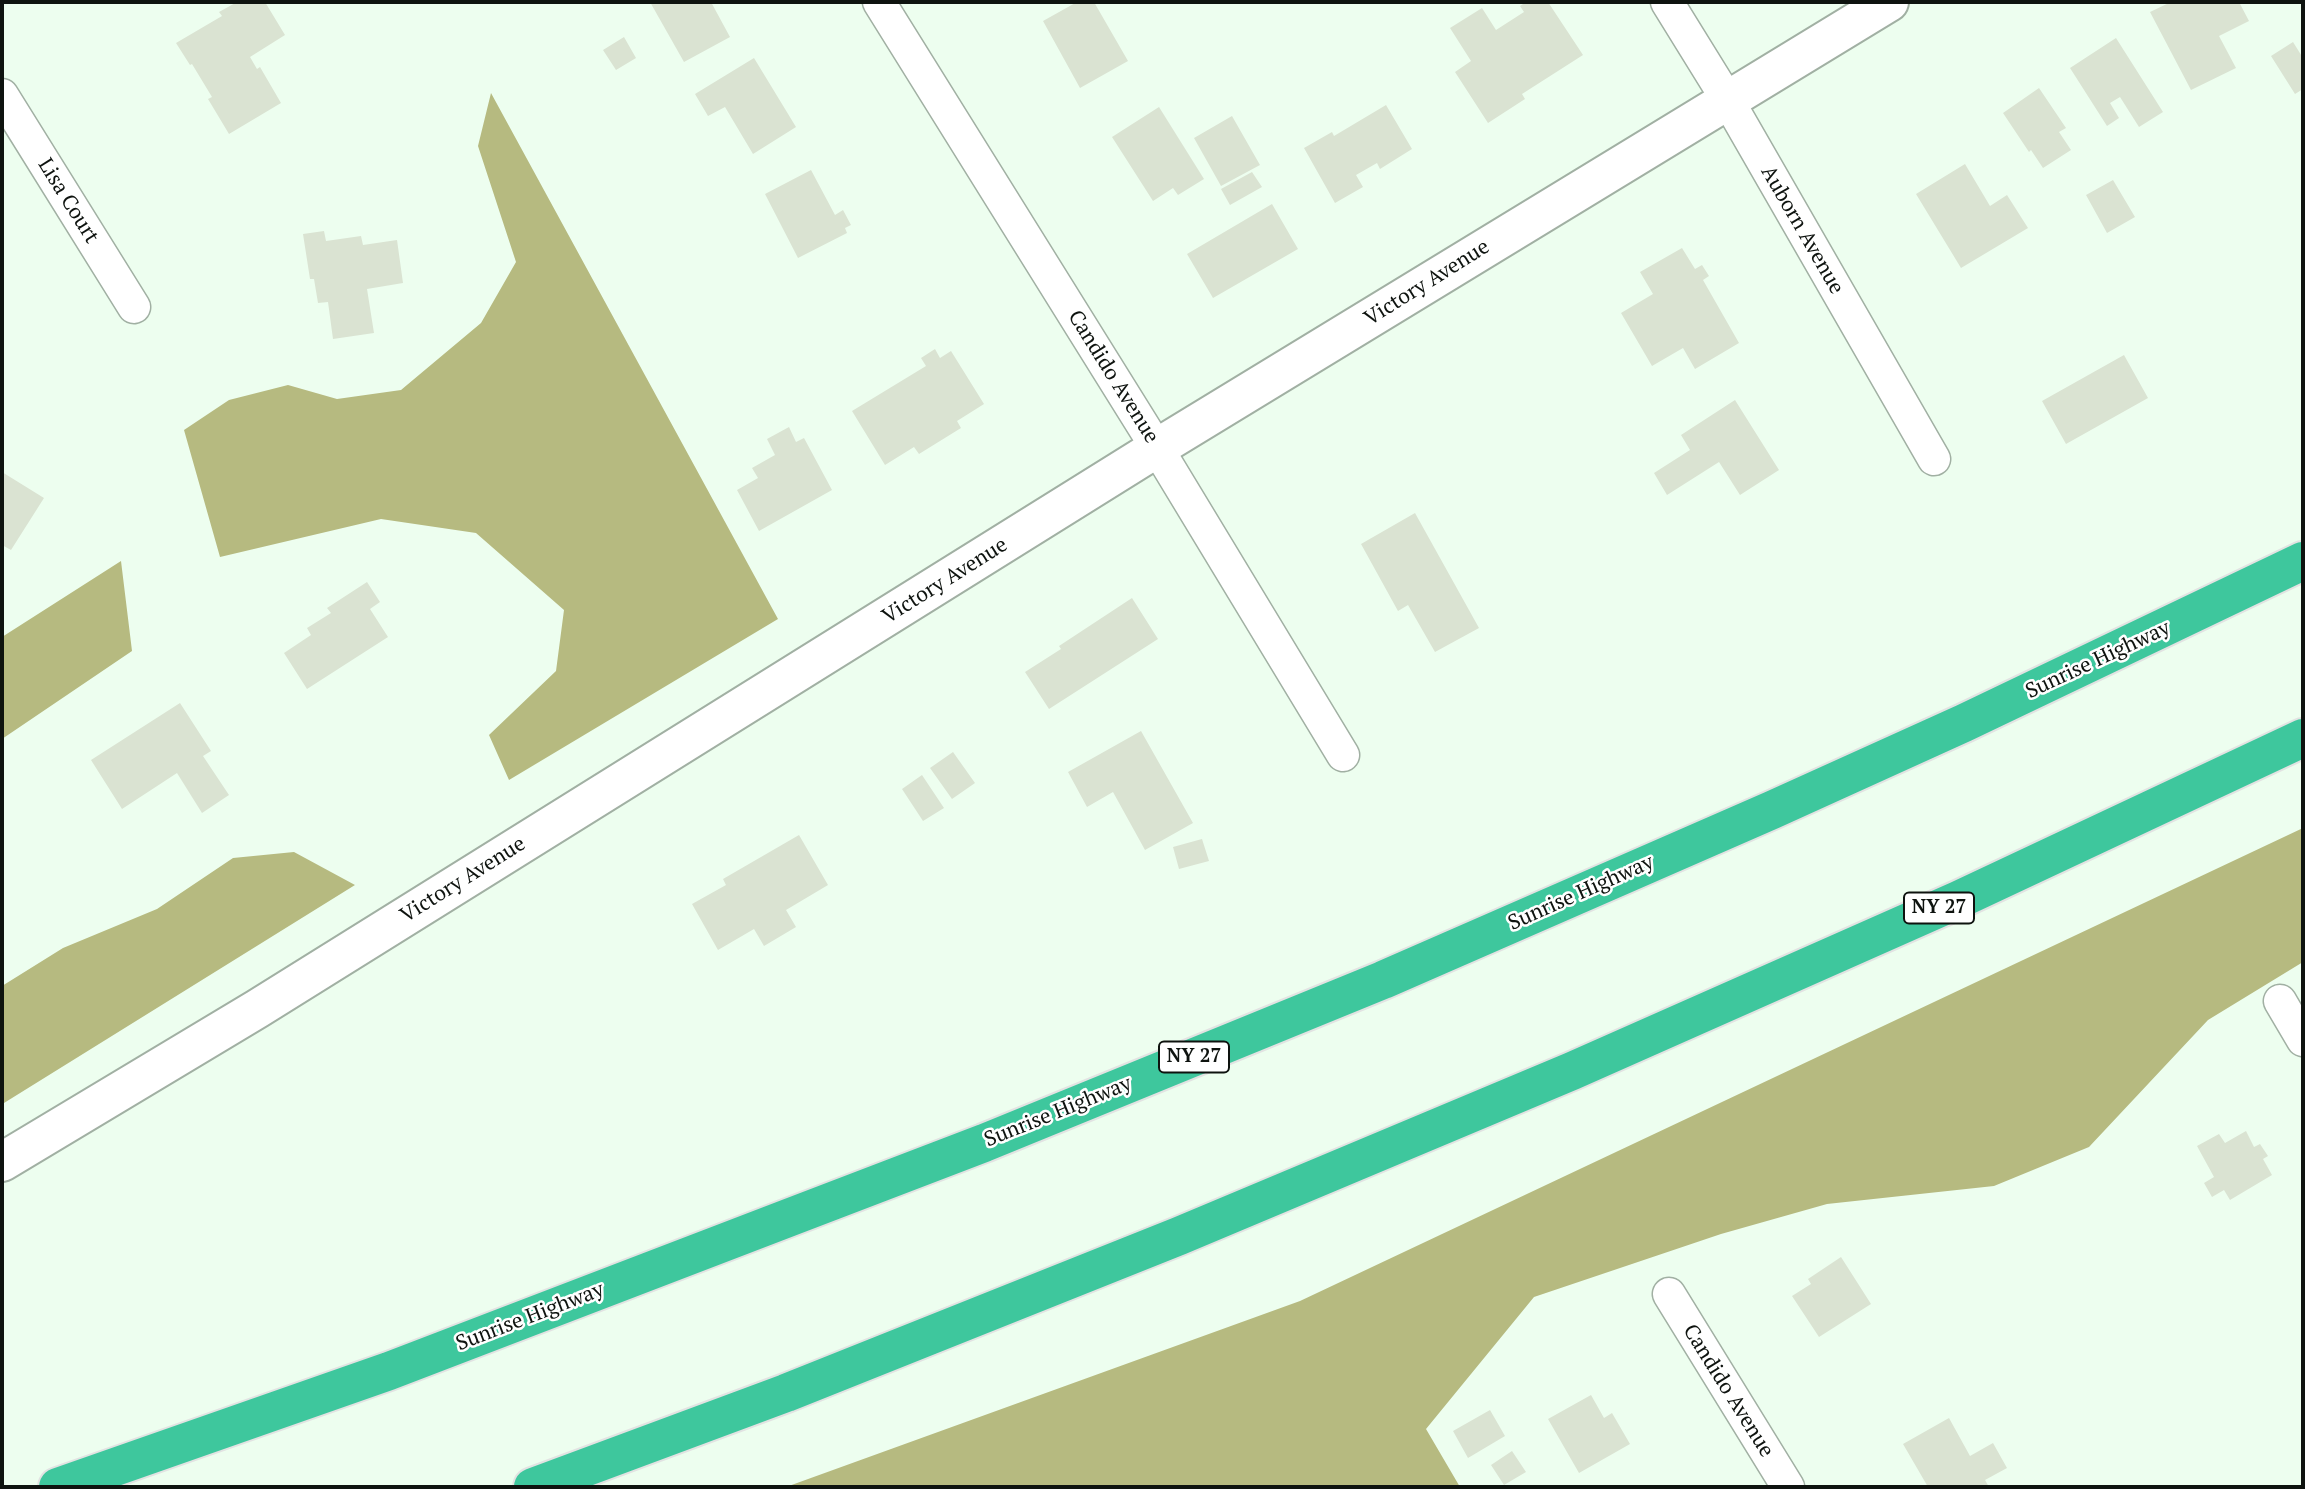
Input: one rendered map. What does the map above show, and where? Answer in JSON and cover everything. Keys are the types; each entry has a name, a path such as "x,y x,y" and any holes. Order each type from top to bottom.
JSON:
{"highway":[{"name":"Sunrise Highway","path":"58,1487 389,1371 984,1143 1383,979 1964,723 2303,561"},
{"name":"NY 27","path":"533,1487 786,1394 1179,1236 1498,1102 1933,911 2303,738"}],"street":[{"name":"Candido Avenue","path":"879,2 1157,448 1343,755"},
{"name":"Auborn Avenue","path":"1667,2 1727,99 1934,459"},
{"name":"Victory Avenue","path":"2,1162 281,994 1157,448 1889,2"},
{"name":"Lisa Court","path":"2,95 134,307"},
{"path":"2280,1000 2303,1040"},
{"name":"Candido Avenue","path":"1669,1294 1788,1487"}],"green space":[{"path":"491,93 778,619 509,780 489,735 556,671 564,610 476,533 381,519 220,557 184,430 229,400 288,385 337,399 401,390 481,323 516,262 478,146"},
{"path":"121,561 132,651 2,739 2,637"},
{"path":"2303,828 2303,962 2208,1020 2089,1147 1994,1186 1827,1204 1721,1234 1534,1297 1426,1429 1460,1487 786,1487 1300,1301"},
{"path":"294,852 355,885 4,1103 2,986 63,948 157,909 233,858"}],"building":[{"path":"237,2 265,2 285,35 250,57 257,69 260,67 281,103 229,134 208,99 212,97 176,43 222,16 219,12"},
{"path":"650,2 711,2 730,37 684,62"},
{"path":"1077,2 1094,2 1128,61 1080,88 1043,21"},
{"path":"1526,2 1548,2 1583,55 1522,94 1525,99 1488,123 1455,72 1471,61 1450,28 1482,8 1496,30 1524,12 1520,6"},
{"path":"2171,2 2239,2 2249,21 2219,36 2236,68 2191,90 2150,12"},
{"path":"624,37 636,58 616,70 603,50"},
{"path":"2116,38 2163,112 2139,127 2120,97 2110,103 2119,118 2107,126 2070,68"},
{"path":"2293,42 2303,58 2303,89 2295,94 2271,56"},
{"path":"754,58 796,127 753,154 725,107 708,116 695,94"},
{"path":"2039,88 2066,128 2059,132 2071,150 2043,168 2003,113"},
{"path":"1386,105 1412,149 1380,169 1377,163 1356,175 1363,187 1335,203 1304,148 1332,132 1334,136"},
{"path":"1159,107 1204,179 1178,195 1173,188 1153,201 1112,137"},
{"path":"1232,116 1260,165 1221,186 1194,138"},
{"path":"1965,164 1990,206 2007,195 2028,228 1961,268 1916,194"},
{"path":"811,170 835,215 843,210 851,225 845,228 847,233 798,258 765,194"},
{"path":"1252,172 1262,187 1230,205 1221,189"},
{"path":"2113,180 2135,217 2107,233 2086,195"},
{"path":"1272,204 1298,249 1213,298 1187,254"},
{"path":"324,231 326,241 361,236 363,245 397,240 403,283 367,289 374,333 333,339 328,302 318,303 314,279 310,279 303,234"},
{"path":"1682,248 1695,269 1702,265 1709,276 1703,280 1739,343 1695,369 1683,348 1652,366 1621,313 1653,294 1640,272"},
{"path":"935,349 940,358 951,351 984,404 957,421 961,428 919,454 914,447 885,465 852,411 926,366 921,358"},
{"path":"2124,355 2148,398 2066,444 2042,401"},
{"path":"1735,400 1779,470 1740,495 1719,462 1667,495 1654,473 1690,450 1681,435"},
{"path":"789,427 796,442 804,438 832,490 759,531 737,490 758,478 752,468 775,455 767,439"},
{"path":"2,472 44,498 11,550 2,545"},
{"path":"1415,513 1479,628 1435,652 1408,605 1398,611 1361,544"},
{"path":"367,582 380,602 370,609 388,637 307,689 284,653 311,635 307,628 331,613 327,608"},
{"path":"1132,598 1158,639 1049,709 1025,672"},
{"path":"180,703 211,751 203,756 229,795 202,813 177,773 122,809 91,760"},
{"path":"1141,731 1193,823 1145,850 1113,792 1087,807 1068,772"},
{"path":"953,752 975,783 952,799 930,768"},
{"path":"922,775 944,808 923,821 902,789"},
{"path":"799,835 828,885 786,910 796,927 764,946 754,929 718,950 692,904 726,885 723,879"},
{"path":"1202,839 1209,861 1179,869 1173,847"},
{"path":"2246,1131 2254,1147 2260,1144 2268,1156 2263,1159 2272,1175 2230,1200 2224,1190 2212,1197 2204,1183 2214,1177 2197,1146 2219,1134 2225,1143"},
{"path":"1841,1257 1871,1304 1819,1337 1792,1296 1811,1284 1808,1279"},
{"path":"1591,1395 1604,1418 1612,1413 1630,1444 1579,1473 1548,1419"},
{"path":"1490,1410 1505,1436 1468,1458 1453,1431"},
{"path":"1949,1418 1970,1456 1993,1443 2007,1468 1985,1480 1989,1487 1928,1487 1903,1444"},
{"path":"1512,1451 1526,1472 1504,1485 1491,1465"}]}
